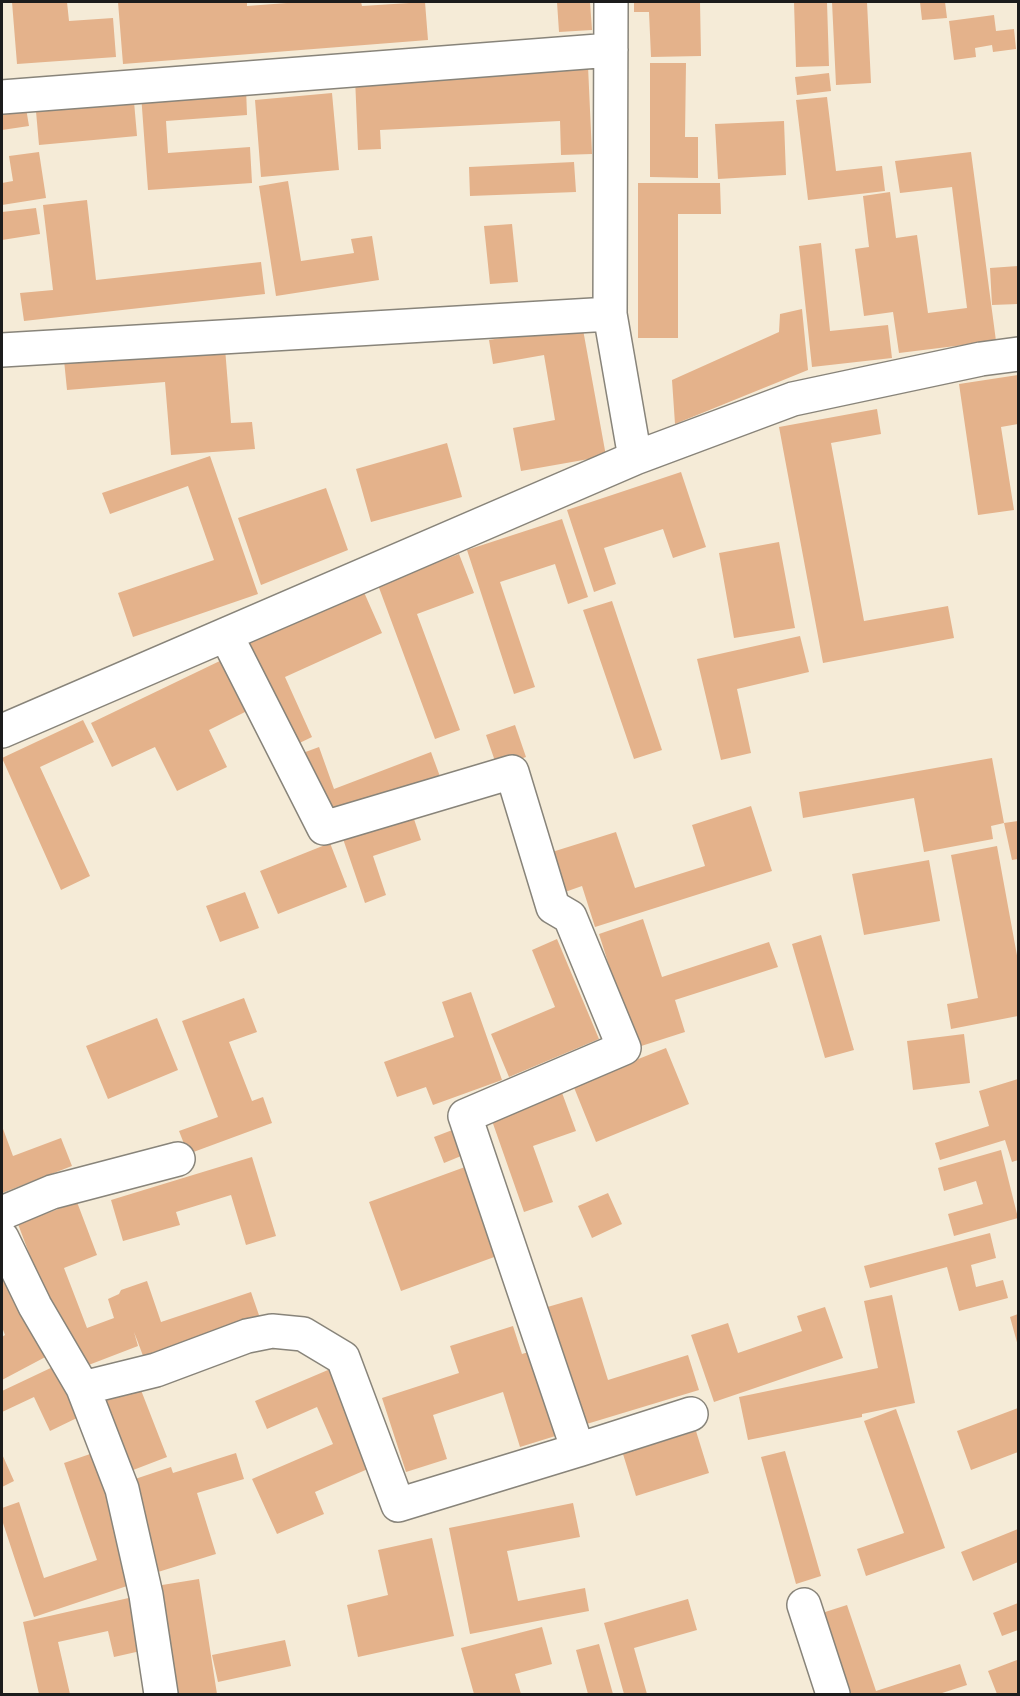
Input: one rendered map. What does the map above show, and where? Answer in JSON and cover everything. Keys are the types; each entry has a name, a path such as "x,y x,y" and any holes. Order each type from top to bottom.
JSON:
{"street":[{"path":"611,2 610,314 635,458"},
{"path":"2,97 611,50"},
{"path":"2,350 610,314"},
{"path":"2,731 635,458 793,399 1018,354"},
{"path":"226,635 324,828 512,772 553,907 570,917 624,1048 465,1116 578,1450"},
{"path":"2,1213 52,1192 178,1159"},
{"path":"2,1238 35,1306 83,1388 122,1489 146,1594 161,1695"},
{"path":"83,1388 156,1370 247,1336 272,1331 303,1334 343,1358 398,1504 691,1414"},
{"path":"804,1605 832,1695"}],"building":[{"path":"12,2 67,2 69,21 113,18 116,57 17,64"},
{"path":"118,2 247,2 247,6 300,2 361,2 362,6 425,2 428,40 123,64"},
{"path":"557,2 590,2 592,30 559,32"},
{"path":"634,2 700,2 701,56 651,57 649,12 634,12"},
{"path":"794,2 827,2 829,66 796,67"},
{"path":"832,2 867,2 871,83 836,85"},
{"path":"920,2 945,2 947,18 922,20"},
{"path":"994,15 996,31 1014,29 1016,49 993,52 992,45 975,48 976,57 954,60 949,21"},
{"path":"650,63 686,63 685,137 698,137 698,178 650,177"},
{"path":"588,66 592,154 561,155 560,121 380,130 381,149 358,150 355,77"},
{"path":"829,73 831,91 797,95 795,77"},
{"path":"246,88 247,115 166,121 168,153 250,147 252,183 148,190 141,94"},
{"path":"133,90 137,136 39,145 35,100"},
{"path":"332,93 339,170 261,177 255,100"},
{"path":"827,97 836,171 882,166 885,191 808,200 796,100"},
{"path":"25,102 29,126 2,130 2,106"},
{"path":"784,121 786,175 718,179 715,124"},
{"path":"39,152 46,198 2,205 2,183 13,181 9,156"},
{"path":"971,152 996,341 899,353 893,312 864,316 855,249 869,247 863,196 890,192 896,238 917,235 928,313 967,308 952,187 900,193 895,161"},
{"path":"574,162 576,192 470,196 469,167"},
{"path":"288,181 301,261 354,253 351,239 372,236 379,280 276,296 259,186"},
{"path":"638,183 720,183 721,214 678,214 678,338 638,338"},
{"path":"87,200 96,280 261,262 265,294 24,321 20,293 53,290 43,205"},
{"path":"36,208 40,234 2,240 2,212"},
{"path":"512,224 518,282 490,284 484,226"},
{"path":"821,243 830,331 888,325 892,358 812,367 799,246"},
{"path":"1018,266 1018,304 992,305 990,268"},
{"path":"802,309 808,370 675,424 672,380 779,332 780,314"},
{"path":"582,324 606,456 521,471 513,428 555,420 544,355 493,364 489,340"},
{"path":"225,348 231,423 252,422 255,449 171,455 165,382 67,390 64,360"},
{"path":"1018,375 1018,424 1001,427 1014,510 978,515 959,384"},
{"path":"877,409 881,434 831,443 864,621 948,606 954,638 823,663 779,427"},
{"path":"447,443 462,497 371,522 356,469"},
{"path":"210,456 258,594 133,637 118,593 214,560 188,486 110,514 102,493"},
{"path":"681,472 706,547 673,558 663,529 604,548 616,584 594,592 567,510"},
{"path":"326,488 348,550 261,585 238,518"},
{"path":"562,519 588,597 568,604 555,564 500,582 535,687 514,694 467,550"},
{"path":"779,542 795,628 734,638 719,553"},
{"path":"459,554 474,593 417,614 460,730 435,739 378,585"},
{"path":"363,590 382,633 285,677 312,737 289,748 242,645"},
{"path":"612,601 662,750 634,759 583,610"},
{"path":"800,636 809,672 737,689 751,753 721,760 697,659"},
{"path":"226,658 251,709 209,730 227,767 177,791 155,747 112,767 91,723"},
{"path":"83,720 94,742 40,767 90,876 61,890 2,758"},
{"path":"515,725 526,757 497,767 486,735"},
{"path":"319,747 334,789 431,752 442,782 323,815 300,754"},
{"path":"992,758 1004,823 991,826 993,839 924,852 914,798 803,818 799,792"},
{"path":"751,806 772,871 595,927 582,886 565,892 552,852 616,832 635,888 705,866 692,825"},
{"path":"411,810 421,840 373,856 386,895 365,903 341,833"},
{"path":"1018,821 1018,859 1012,860 1004,823"},
{"path":"330,843 347,887 278,914 260,871"},
{"path":"997,846 1018,961 1018,1016 951,1029 947,1004 978,998 951,855"},
{"path":"929,860 940,921 864,935 852,874"},
{"path":"245,892 259,928 220,942 206,906"},
{"path":"643,919 662,977 769,942 778,967 675,1000 685,1032 635,1048 599,934"},
{"path":"821,935 854,1050 825,1058 792,944"},
{"path":"557,939 599,1039 509,1077 491,1034 555,1007 532,950"},
{"path":"471,992 502,1080 433,1105 426,1087 397,1097 384,1062 454,1037 442,1002"},
{"path":"244,998 257,1032 229,1042 252,1101 263,1097 272,1123 188,1154 179,1131 218,1117 182,1021"},
{"path":"157,1018 178,1070 108,1099 86,1046"},
{"path":"964,1034 970,1083 913,1090 907,1041"},
{"path":"666,1048 689,1104 596,1142 573,1085"},
{"path":"1018,1079 1018,1160 1012,1162 1005,1140 940,1160 935,1143 989,1126 979,1091"},
{"path":"561,1090 576,1131 533,1146 553,1202 524,1212 490,1115"},
{"path":"2,1126 13,1156 61,1138 72,1166 2,1193"},
{"path":"455,1129 466,1154 444,1163 434,1137"},
{"path":"1001,1150 1018,1218 954,1236 948,1214 983,1204 976,1181 944,1191 938,1168"},
{"path":"252,1157 276,1236 246,1245 231,1195 176,1212 180,1225 123,1241 111,1200"},
{"path":"465,1167 497,1256 401,1291 369,1202"},
{"path":"608,1193 622,1224 592,1238 578,1206"},
{"path":"77,1202 97,1255 64,1268 87,1328 114,1318 108,1299 119,1294 121,1290 147,1281 161,1322 251,1292 261,1321 145,1361 134,1332 138,1346 73,1371 18,1224"},
{"path":"990,1233 996,1258 971,1265 976,1287 1003,1280 1008,1298 959,1311 947,1267 870,1288 864,1266"},
{"path":"2,1257 51,1354 2,1380 2,1337 5,1335 2,1327"},
{"path":"892,1295 915,1403 862,1414 862,1417 748,1440 739,1397 878,1368 864,1301"},
{"path":"582,1297 608,1380 688,1355 699,1390 580,1426 544,1308"},
{"path":"825,1307 843,1358 714,1402 691,1335 728,1323 738,1353 802,1331 797,1316"},
{"path":"1018,1314 1018,1346 1010,1317"},
{"path":"513,1326 522,1354 538,1349 565,1433 520,1447 503,1392 433,1415 447,1459 406,1472 382,1398 459,1373 450,1346"},
{"path":"57,1365 81,1416 50,1431 34,1397 2,1412 2,1391"},
{"path":"335,1367 377,1465 315,1492 324,1514 277,1534 252,1479 333,1444 317,1407 267,1429 255,1401"},
{"path":"139,1385 167,1457 128,1472 101,1399"},
{"path":"1018,1408 1018,1452 971,1470 957,1431"},
{"path":"896,1409 945,1548 866,1576 857,1549 904,1533 864,1421"},
{"path":"696,1431 709,1473 636,1496 623,1454"},
{"path":"785,1451 821,1576 796,1584 761,1457"},
{"path":"93,1453 136,1583 34,1617 2,1520 2,1508 19,1502 44,1578 97,1560 64,1463"},
{"path":"236,1453 244,1479 197,1493 216,1554 158,1572 129,1481 171,1467 173,1473"},
{"path":"2,1454 14,1481 2,1487"},
{"path":"573,1503 580,1537 507,1551 518,1601 585,1588 589,1611 470,1634 449,1528"},
{"path":"1018,1529 1018,1562 973,1581 961,1552"},
{"path":"432,1538 454,1636 358,1657 347,1605 388,1595 378,1550"},
{"path":"199,1579 217,1694 174,1694 156,1586"},
{"path":"133,1597 145,1650 114,1657 108,1631 58,1642 70,1694 39,1694 23,1622"},
{"path":"688,1599 697,1630 634,1648 647,1694 624,1694 604,1623"},
{"path":"1018,1603 1018,1630 1002,1636 993,1613"},
{"path":"847,1605 876,1691 960,1664 967,1685 939,1694 848,1694 822,1613"},
{"path":"542,1627 552,1664 515,1674 521,1694 474,1694 461,1648"},
{"path":"285,1640 291,1666 218,1682 212,1655"},
{"path":"599,1644 613,1694 588,1694 576,1650"},
{"path":"1017,1660 1018,1694 997,1694 988,1671"}]}
